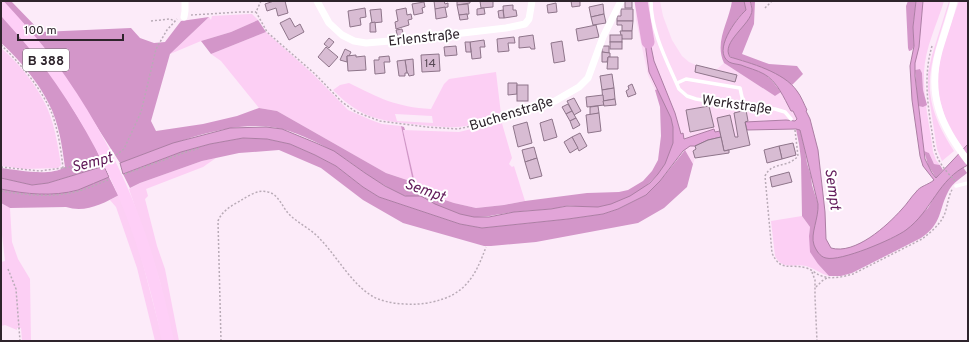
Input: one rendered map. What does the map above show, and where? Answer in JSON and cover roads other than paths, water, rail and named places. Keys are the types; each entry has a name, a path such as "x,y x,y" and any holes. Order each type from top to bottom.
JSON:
{"main road":[{"name":"B 388","path":"1,7 50,64 85,117 110,162 130,209 152,275 168,341"}],"street":[{"path":"184,16 185,1"},
{"name":"Erlenstraße","path":"317,1 329,22 338,32 354,41 366,43 491,30 525,24 529,19 532,1"},
{"name":"Buchenstraße","path":"504,118 555,101 579,87 588,78 603,37 621,1"},
{"path":"954,1 939,51 935,76 935,96 945,127 968,161"}],"lane":[{"name":"Werkstraße","path":"651,1 651,10 660,45 682,92 687,96 696,99 775,109 785,112 791,119"},
{"path":"677,83 686,79 740,88 744,106"},
{"path":"956,186 968,183"}],"waterway":[{"name":"Sempt","path":"641,1 648,42"}]}
